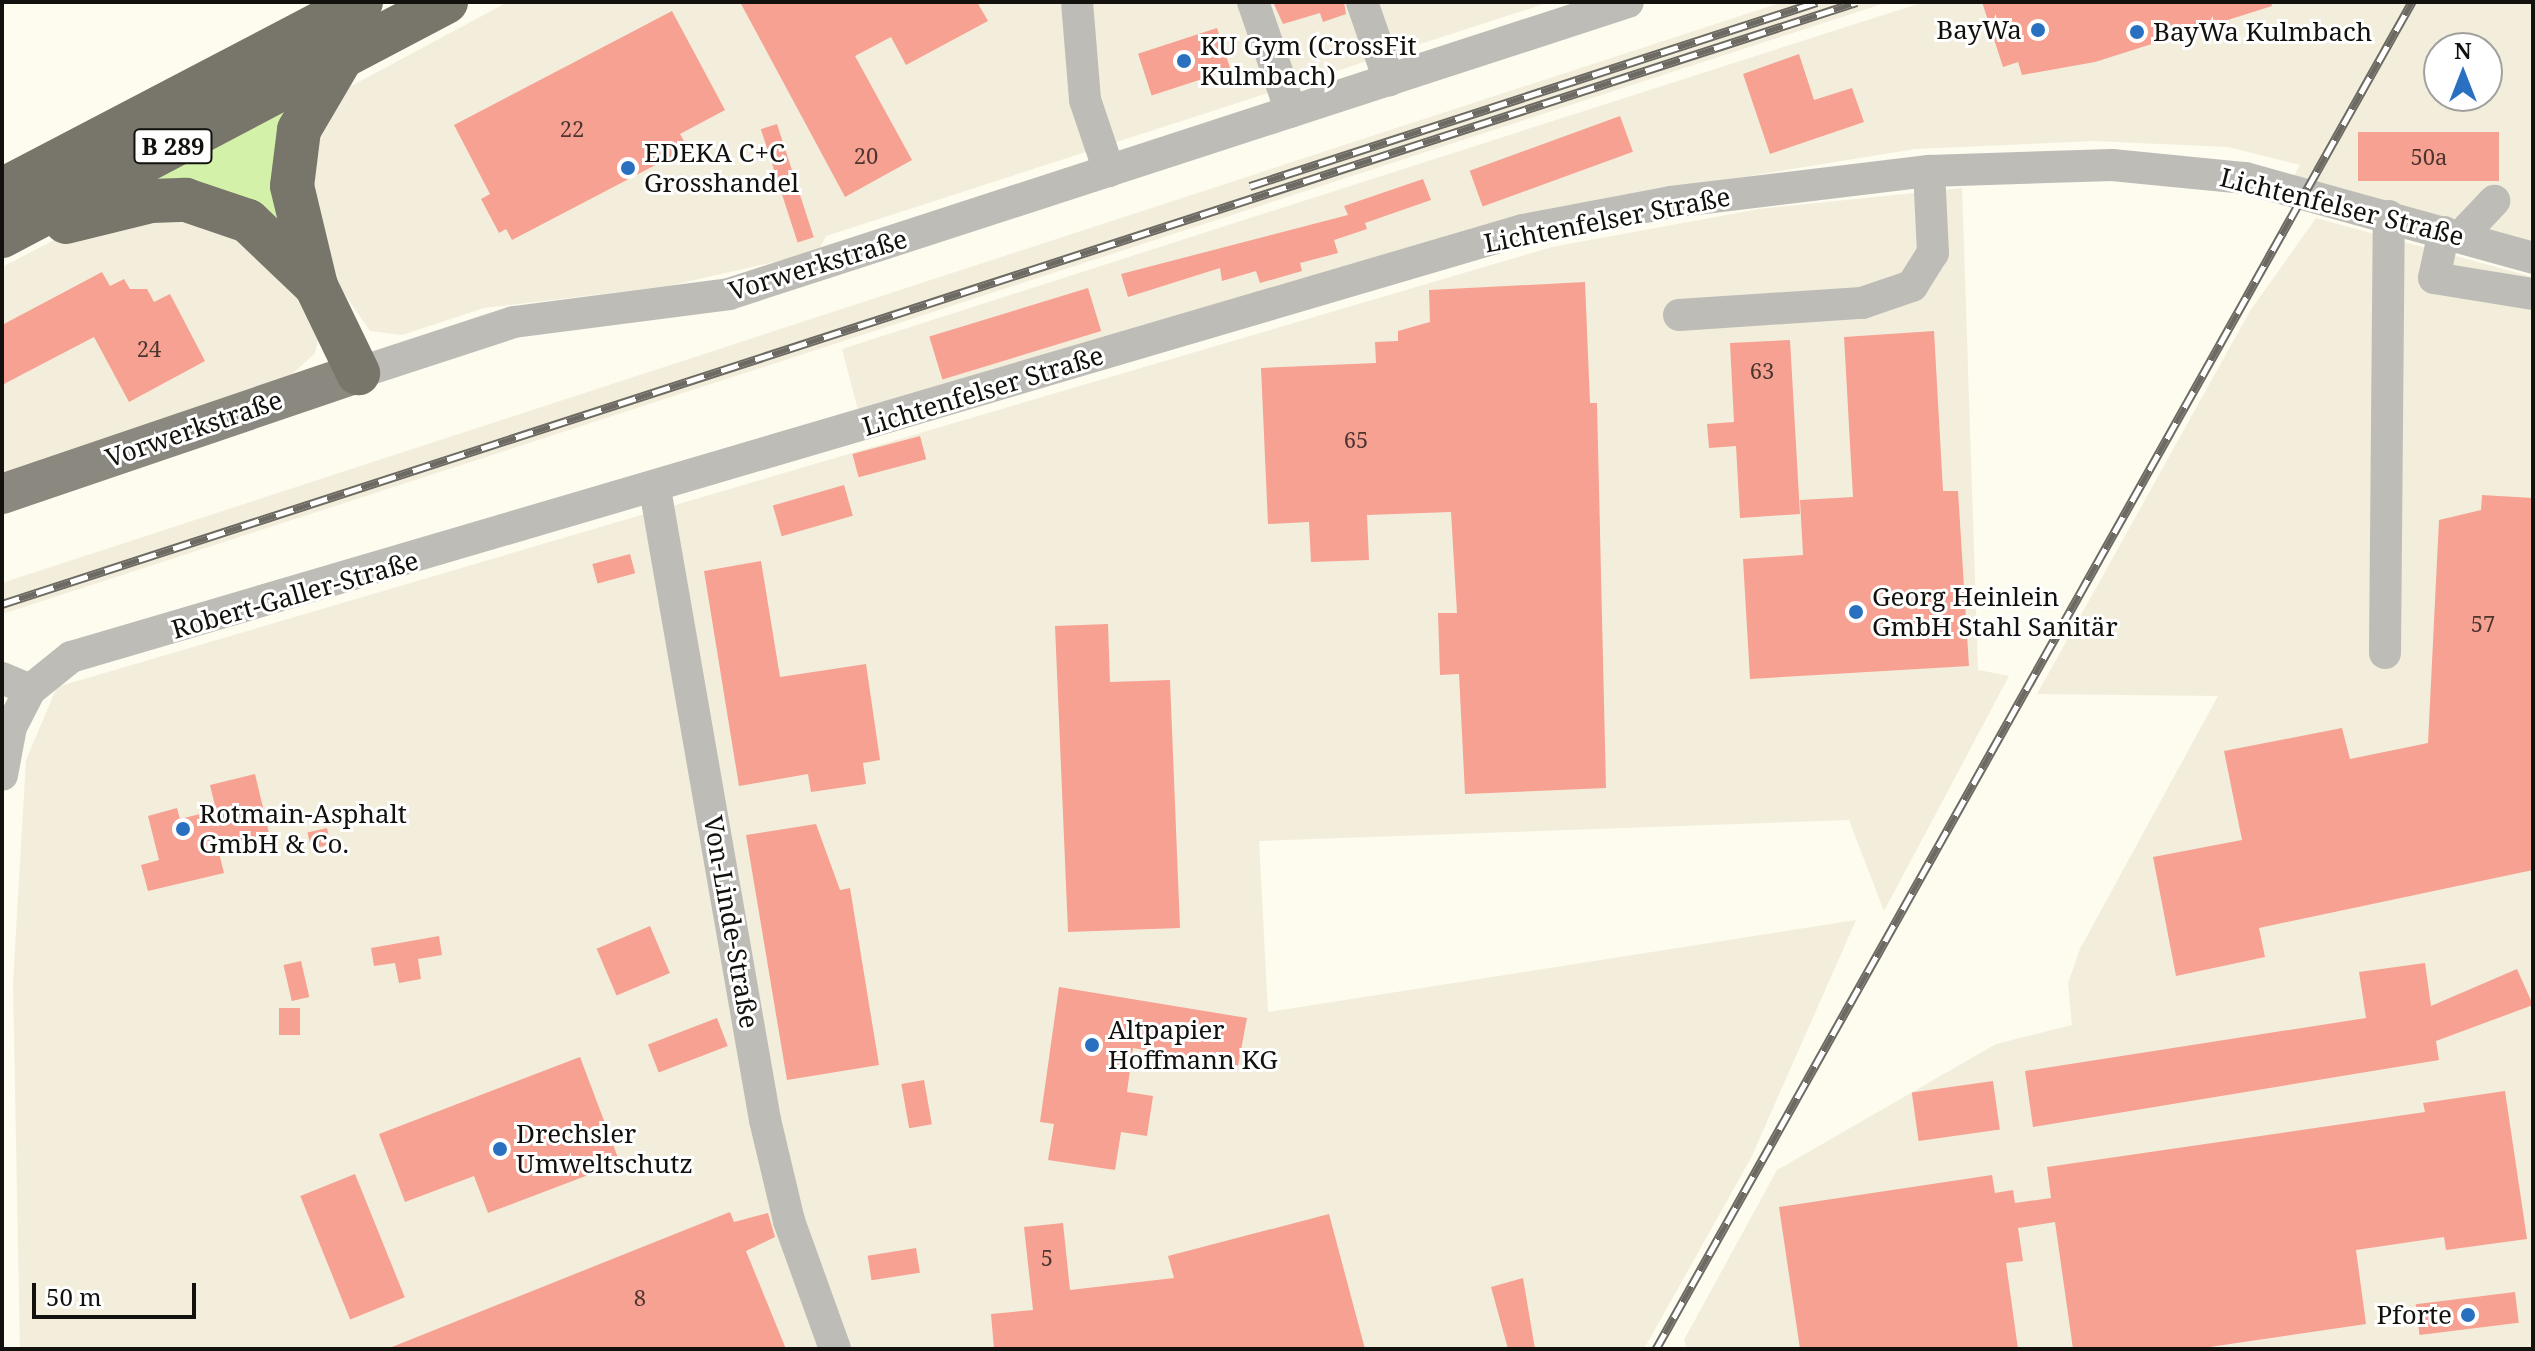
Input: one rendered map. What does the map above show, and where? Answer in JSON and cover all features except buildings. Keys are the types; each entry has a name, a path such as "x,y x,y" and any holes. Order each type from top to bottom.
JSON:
{"highway":[{"name":"B 289","path":"2,190 361,2"},
{"name":"B 289","path":"2,238 446,2"},
{"path":"343,56 308,109 292,155 316,286 358,373"},
{"path":"2,238 151,201 186,200 248,221 316,286"}],"main road":[{"name":"Vorwerkstraße","path":"2,494 358,373"}],"street":[{"path":"1077,2 1085,100 1109,171"},
{"path":"1253,2 1291,112"},
{"path":"1362,2 1389,80"},
{"name":"Vorwerkstraße","path":"358,373 514,322 729,294 1628,2"},
{"name":"Lichtenfelser Straße","path":"655,489 1523,230 1671,202 1929,171 2174,168 2245,178 2533,258"},
{"path":"1679,315 1862,303 1912,286 1933,253 1929,171"},
{"path":"2494,201 2452,234 2434,278 2533,294"},
{"path":"2385,653 2389,216"},
{"name":"Robert-Galler-Straße","path":"2,775 16,684 71,657 655,489"},
{"name":"Von-Linde-Straße","path":"655,489 765,1120 789,1221 835,1349"}],"shaded area":[{"path":"508,2 1550,2 826,236 818,252 668,286 484,308 402,335 370,331 343,292 337,294 303,190 316,115 340,92"},
{"path":"1783,2 1888,2 2,614 2,583"},
{"path":"1924,2 2533,2 2533,241 2294,176 2300,165 2228,147 2094,141 1915,149 1553,208 858,410 842,349"},
{"path":"1962,188 1978,670 2009,676 1884,911 1849,820 1259,841 1268,1012 1856,920 1751,1158 1644,1349 20,1349 13,983 26,760 57,687 1552,247 1759,209"},
{"path":"178,210 283,260 319,334 315,353 285,381 2,478 2,267 62,236"},
{"path":"2316,218 2533,277 2533,1347 1687,1349 1684,1340 1777,1170 1996,1044 2072,1025 2068,983 2080,949 2218,696 2037,694 2250,311"}],"green space":[{"path":"300,95 288,228 125,195"}],"railway":[{"path":"1250,186 1817,2"},
{"path":"2,604 1857,2"},
{"path":"1656,1349 2412,2"}],"place":[{"name":"BayWa","path":"2038,30"},
{"name":"BayWa Kulmbach","path":"2137,32"},
{"name":"KU Gym (CrossFit Kulmbach)","path":"1184,61"},
{"name":"EDEKA C+C Grosshandel","path":"628,168"},
{"name":"Georg Heinlein GmbH Stahl Sanitär","path":"1856,612"},
{"name":"Rotmain-Asphalt GmbH & Co.","path":"183,829"},
{"name":"Altpapier Hoffmann KG","path":"1092,1045"},
{"name":"Drechsler Umweltschutz","path":"500,1149"},
{"name":"Pforte","path":"2468,1315"}]}
